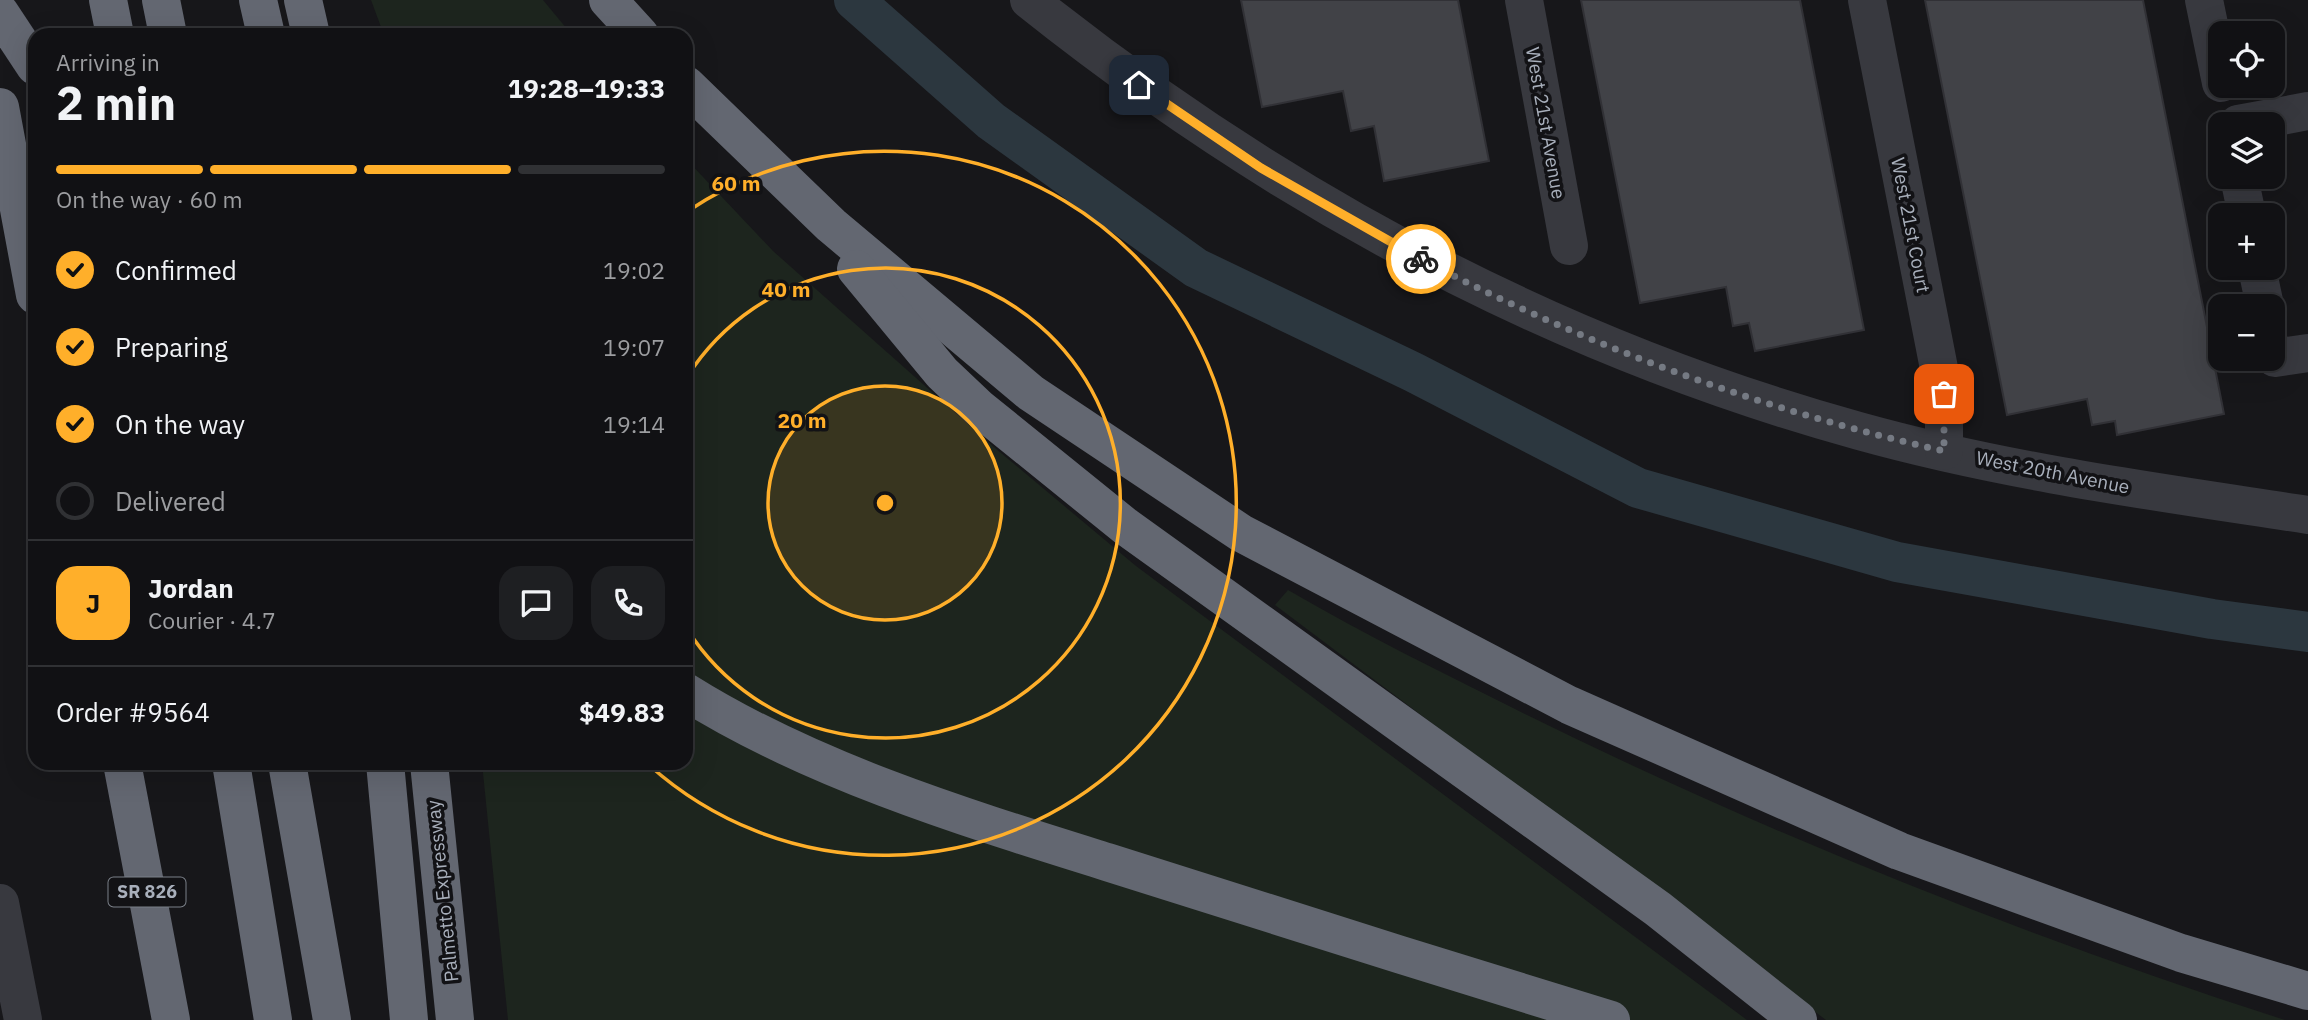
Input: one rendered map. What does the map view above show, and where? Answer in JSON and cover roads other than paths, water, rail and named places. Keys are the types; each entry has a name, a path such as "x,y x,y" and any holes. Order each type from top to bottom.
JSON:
{"highway":[{"path":"108,0 114,28"},
{"path":"161,0 166,28"},
{"path":"258,0 264,28"},
{"path":"303,0 309,28"},
{"path":"608,0 634,28"},
{"path":"0,13 28,55"},
{"path":"693,92 787,186 1031,393 1253,539 1569,705 1899,851 2181,953 2308,991"},
{"path":"0,107 28,257"},
{"path":"787,186 942,373 979,408 1135,534 1658,909 1798,1020"},
{"path":"693,696 776,739 930,803 1173,884 1611,1020"},
{"name":"SR 826","path":"123,770 171,1020"},
{"path":"232,770 273,1020"},
{"path":"288,770 332,1020"},
{"path":"386,770 410,1020"},
{"name":"Palmetto Expressway","path":"430,770 455,1020"}],"street":[{"name":"West 20th Avenue","path":"1029,0 1139,85 1244,158 1349,220 1448,273 1670,371 1836,425 1944,451 2112,484 2308,515"},
{"name":"West 21st Avenue","path":"1524,0 1569,246"},
{"name":"West 21st Court","path":"1867,0 1944,394 1944,451"},
{"path":"2204,0 2208,21"},
{"path":"2285,115 2308,111"},
{"path":"2285,356 2308,353"},
{"path":"0,903 23,1020"}],"waterway":[{"path":"854,0 991,121 1196,268 1413,372 1638,488 1897,562 2212,619 2308,632"}]}
